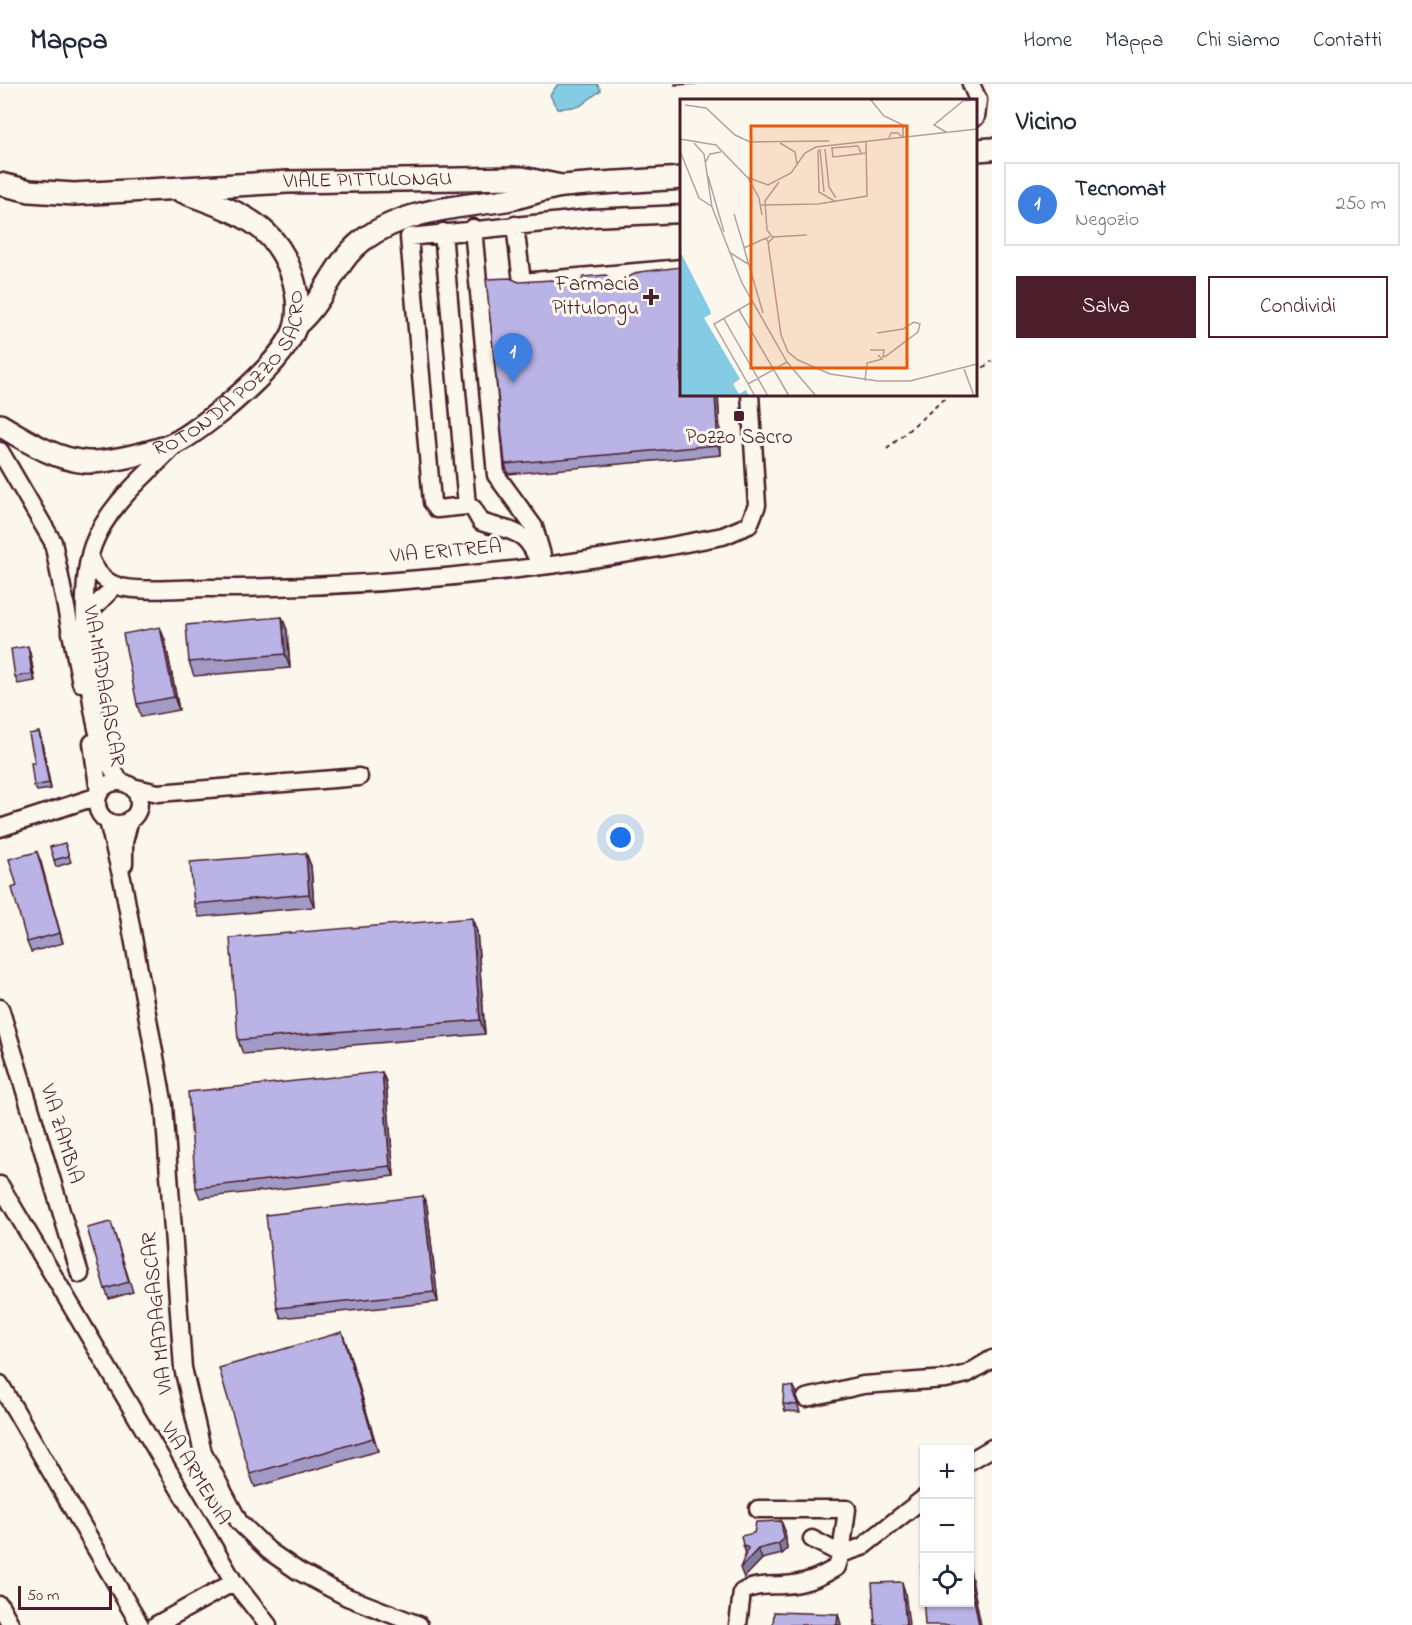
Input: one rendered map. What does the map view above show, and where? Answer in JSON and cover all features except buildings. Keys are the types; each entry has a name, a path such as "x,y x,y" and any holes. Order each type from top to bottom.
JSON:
{"main road":[{"path":"977,150 992,149"},
{"name":"VIALE PITTULONGU","path":"175,189 288,182 522,178 561,186"},
{"name":"VIALE PITTULONGU","path":"296,325 310,313 332,274 346,255 387,225 413,215 520,197 561,186 680,178"},
{"name":"ROTONDA POZZO SACRO","path":"0,184 30,191 74,194 175,189 249,219 267,233 289,265 294,283 296,325 286,344 254,384 178,442 130,457 87,462 63,458 0,425"}],"street":[{"path":"970,84 978,100 977,106"},
{"path":"541,565 534,547 526,539 511,531 481,522 473,508 467,506 437,509 432,502 409,237 473,228 680,214"},
{"path":"515,225 522,282 680,268"},
{"path":"473,228 496,475 538,535 541,565"},
{"path":"443,232 467,506"},
{"name":"VIA ERITREA","path":"90,558 98,573 119,587 259,588 428,578 541,565 723,536 740,531 752,520 757,505 750,396"},
{"name":"VIA MADAGASCAR","path":"126,784 102,748 90,680 85,616 90,558 94,544 119,502 178,442"},
{"name":"VIA MADAGASCAR","path":"0,451 53,542 94,753 99,794"},
{"name":"VIA MADAGASCAR","path":"62,587 86,591"},
{"name":"VIA ERITREA","path":"86,591 109,592 137,588"},
{"path":"85,616 109,592"},
{"path":"0,828 56,811 99,794 107,785 126,784 158,793 359,777"},
{"path":"126,784 138,799 133,815"},
{"path":"56,811 105,818 121,823 158,793"},
{"path":"99,794 97,803 105,818"},
{"name":"VIA MADAGASCAR","path":"123,883 124,842 133,815"},
{"name":"VIA MADAGASCAR","path":"105,818 123,883 164,1106 183,1368 203,1453 239,1522 269,1551 298,1571 347,1597 420,1625"},
{"name":"VIA ZAMBIA","path":"0,1008 80,1274"},
{"name":"VIA ARMENIA","path":"0,1185 5,1207 234,1582 268,1625"},
{"path":"806,1398 863,1385 957,1377 967,1374 992,1359"},
{"path":"0,1384 140,1625"},
{"path":"974,1458 992,1448"},
{"path":"812,1539 841,1554 862,1547 923,1499"},
{"path":"738,1625 742,1592 753,1586 784,1586 815,1580 837,1567 841,1554 847,1509 758,1509"},
{"path":"156,1625 234,1582"},
{"path":"0,1605 11,1625"}],"path":[{"path":"977,372 992,361"},
{"path":"887,449 948,396"}],"water":[{"path":"558,84 597,84 601,90 580,106 557,109 550,95"}],"place":[{"name":"Farmacia Pittulongu","path":"651,297"},
{"name":"Tecnomat","path":"513,383"},
{"name":"Pozzo Sacro","path":"739,416"}]}
